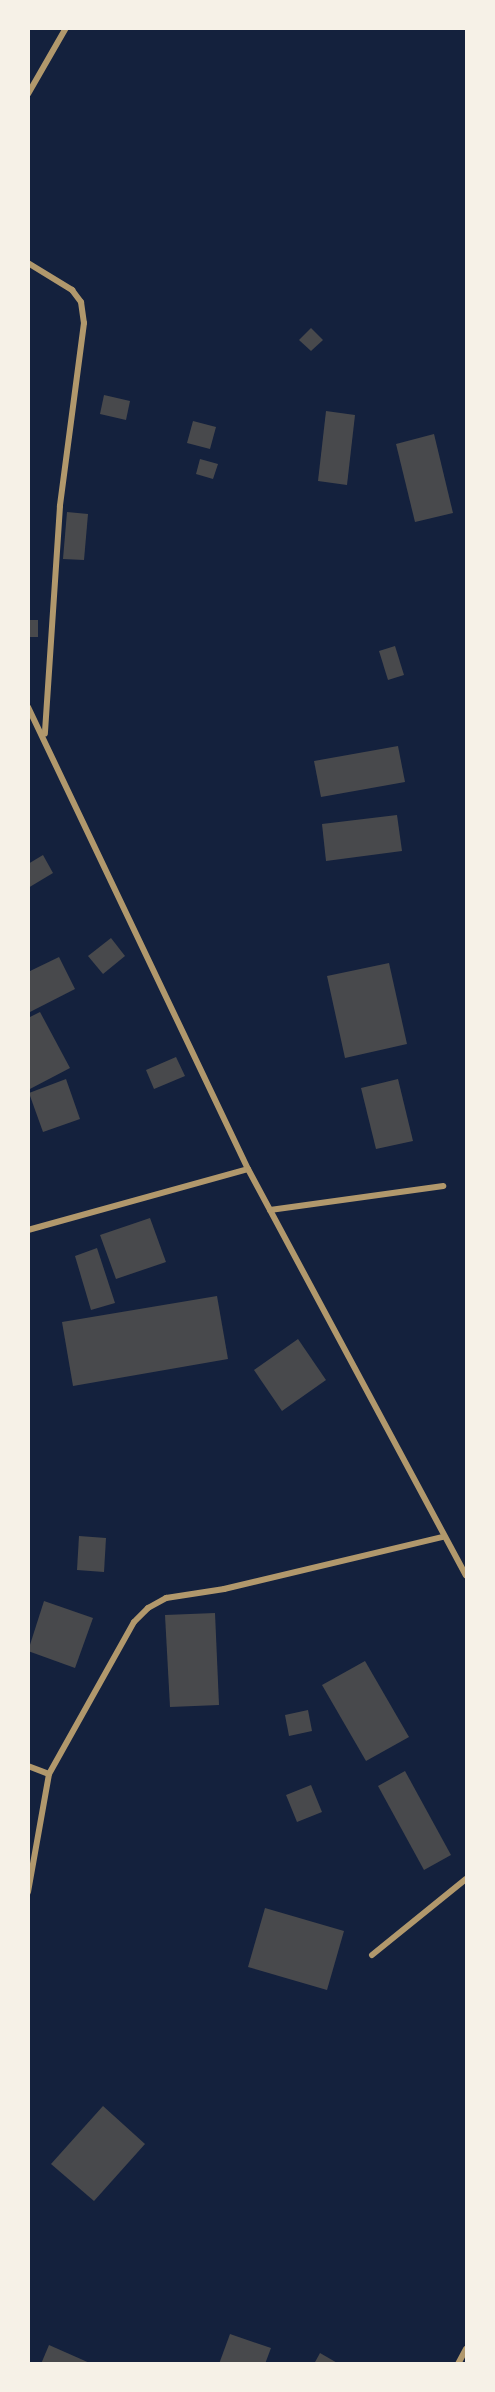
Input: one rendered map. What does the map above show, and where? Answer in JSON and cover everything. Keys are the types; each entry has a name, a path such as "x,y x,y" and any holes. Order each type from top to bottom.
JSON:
{"street":[{"path":"28,94 66,28"},
{"path":"28,263 72,290 81,302 84,323 60,506 45,734"},
{"path":"28,707 45,734 248,1169 443,1537 466,1575"},
{"path":"28,1230 248,1169"},
{"path":"270,1210 443,1186"},
{"path":"28,1892 49,1774 134,1622 148,1608 166,1598 224,1589 443,1537"},
{"path":"28,1766 49,1774"},
{"path":"372,1955 466,1879"},
{"path":"458,2364 466,2349"}],"building":[{"path":"311,328 323,340 311,351 299,340"},
{"path":"104,395 130,401 126,420 100,414"},
{"path":"326,411 355,415 347,485 318,481"},
{"path":"193,421 216,427 210,449 187,443"},
{"path":"434,434 453,513 415,522 396,444"},
{"path":"200,459 218,464 213,479 196,474"},
{"path":"67,512 88,514 84,560 63,559"},
{"path":"28,620 38,620 38,637 28,637"},
{"path":"395,646 404,675 388,680 379,651"},
{"path":"398,746 405,782 321,797 314,761"},
{"path":"397,815 402,851 326,861 322,824"},
{"path":"43,855 53,873 28,888 28,864"},
{"path":"111,938 125,956 103,974 88,956"},
{"path":"59,957 75,989 28,1013 28,972"},
{"path":"389,963 407,1044 345,1058 327,976"},
{"path":"40,1012 70,1068 28,1090 28,1018"},
{"path":"176,1057 185,1076 154,1089 146,1070"},
{"path":"66,1079 80,1119 43,1132 29,1093"},
{"path":"398,1079 413,1141 376,1149 361,1088"},
{"path":"150,1218 166,1262 116,1279 100,1235"},
{"path":"97,1248 115,1303 91,1310 75,1256"},
{"path":"217,1296 228,1359 73,1386 62,1322"},
{"path":"298,1339 326,1380 282,1411 254,1370"},
{"path":"79,1536 106,1538 104,1572 77,1570"},
{"path":"44,1601 93,1618 75,1668 28,1651"},
{"path":"215,1613 219,1705 170,1707 165,1615"},
{"path":"365,1661 409,1737 366,1761 322,1685"},
{"path":"308,1710 312,1731 289,1736 285,1715"},
{"path":"405,1771 451,1855 424,1870 378,1786"},
{"path":"311,1785 322,1812 297,1822 286,1795"},
{"path":"265,1908 344,1931 327,1990 248,1967"},
{"path":"103,2106 145,2144 94,2201 51,2164"},
{"path":"230,2334 271,2348 265,2364 219,2364"},
{"path":"49,2345 92,2364 41,2364"},
{"path":"320,2353 339,2364 314,2364"}]}
